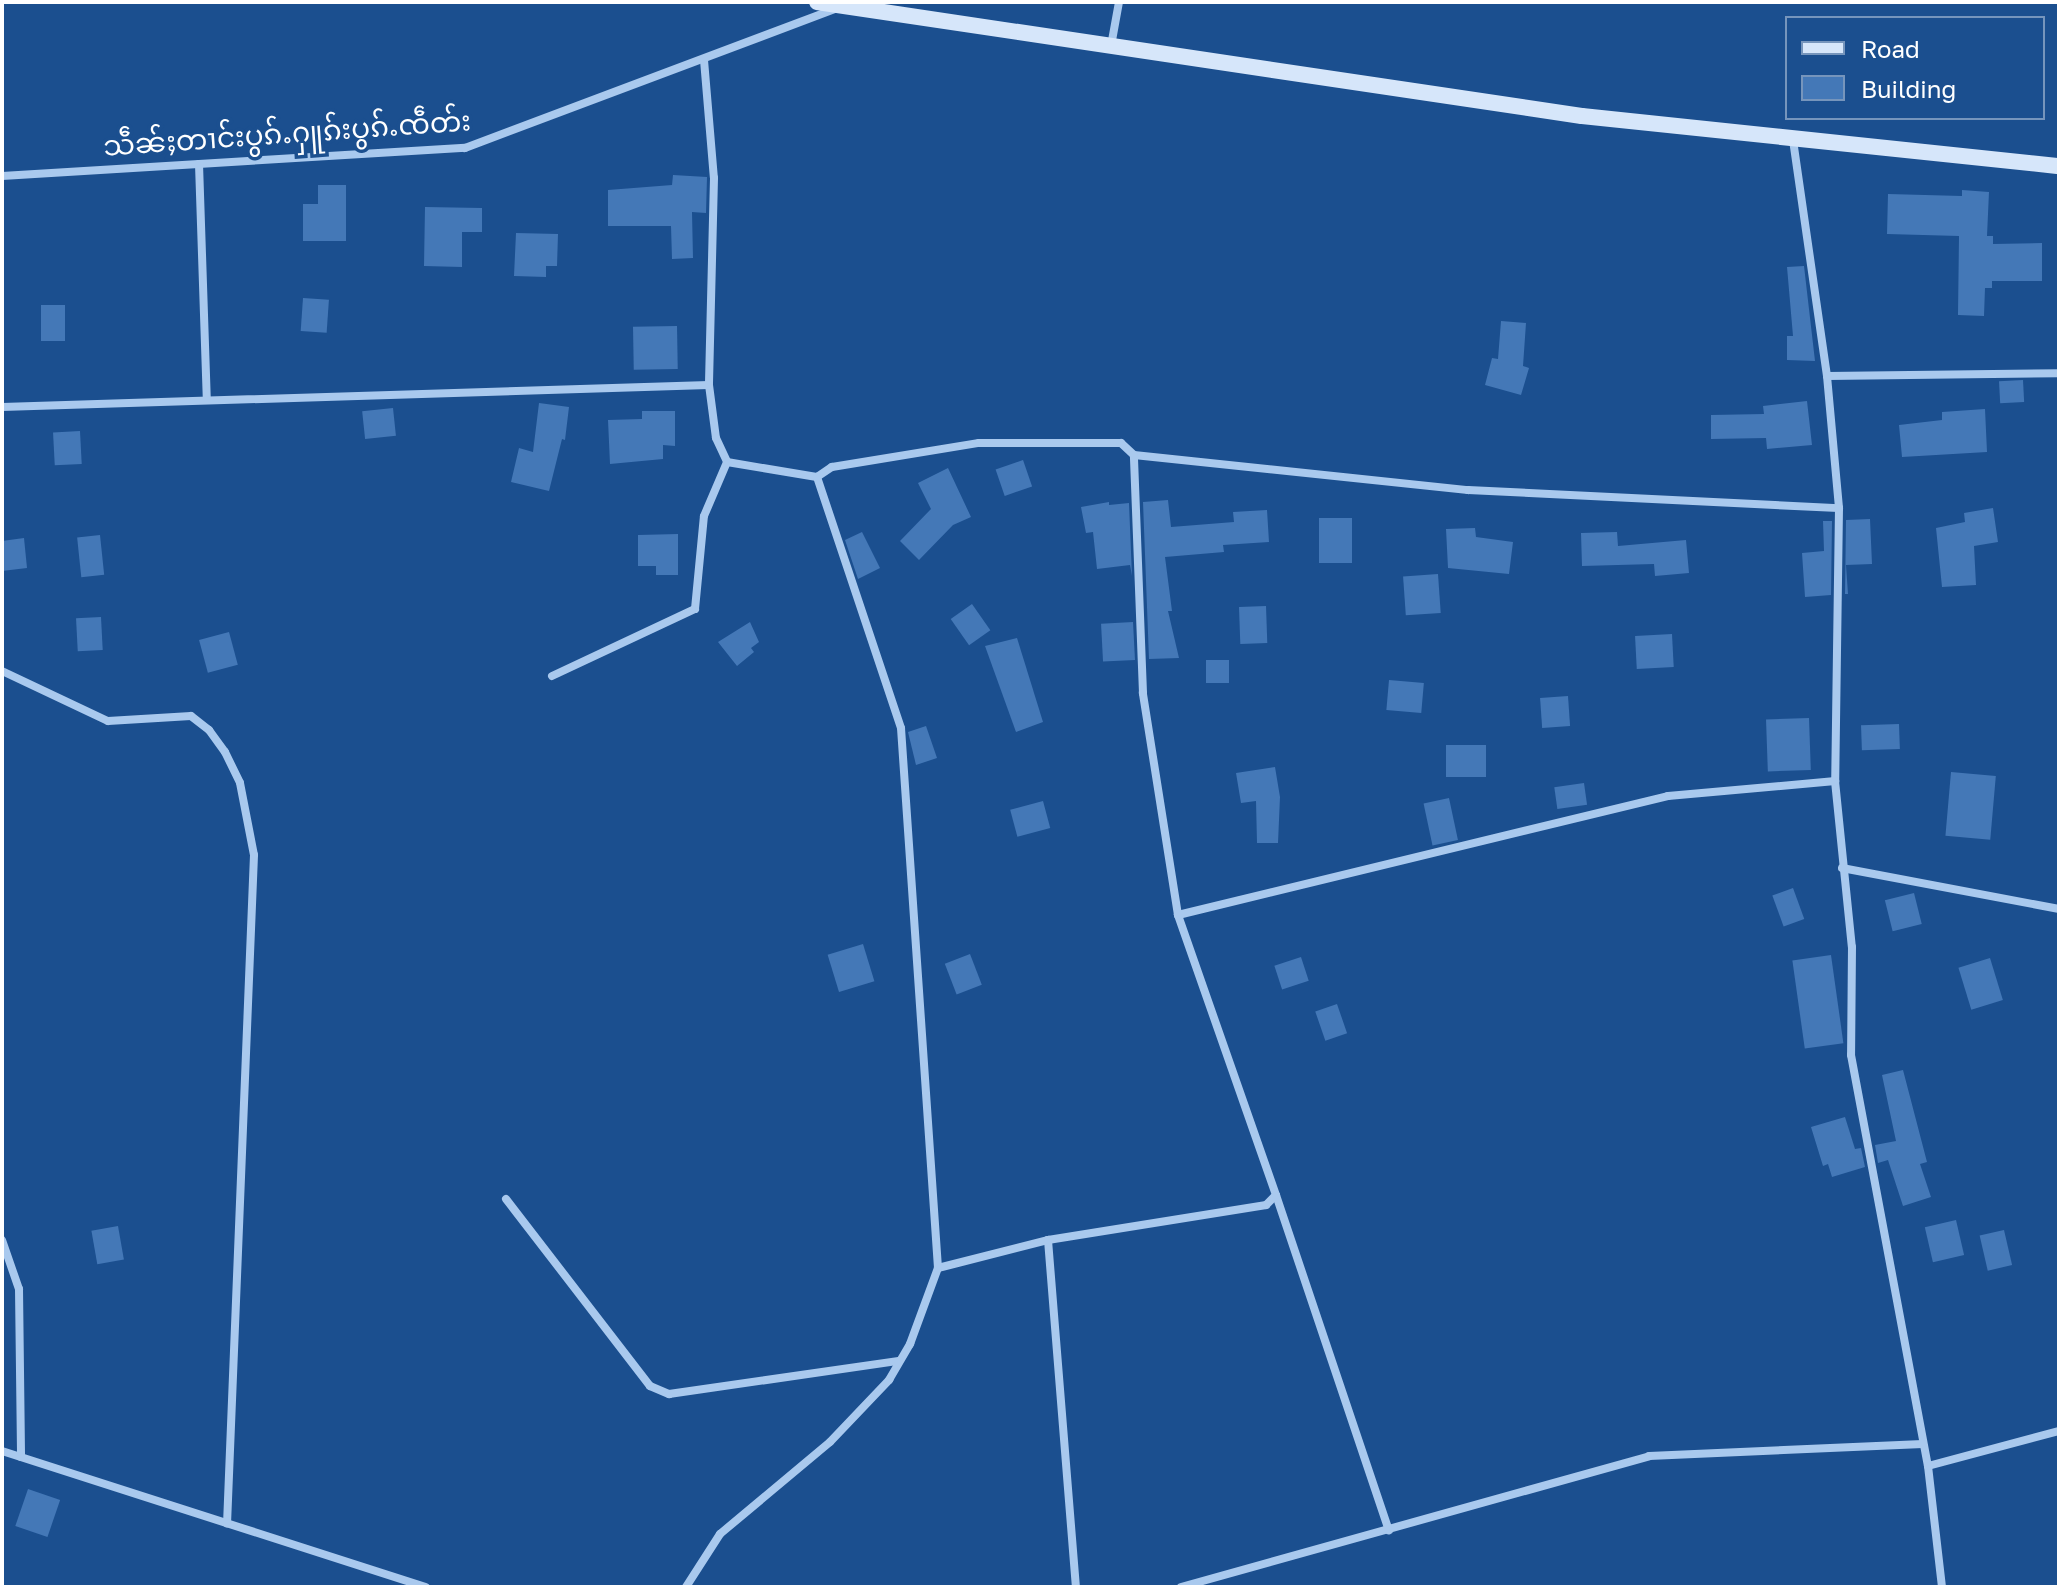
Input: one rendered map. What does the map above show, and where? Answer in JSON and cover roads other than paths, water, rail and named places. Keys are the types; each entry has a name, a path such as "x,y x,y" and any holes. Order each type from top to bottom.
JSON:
{"main road":[{"path":"817,2 1582,116 2059,166"}],"street":[{"path":"1111,46 1119,2"},
{"name":"သဵၼ်ႈတၢင်းပွၵ်ႉႁူၵ်းပွၵ်ႉၸဵတ်း","path":"2,176 465,148 839,7"},
{"path":"552,676 695,609 704,516 727,462 716,438 709,385 714,178 704,60"},
{"path":"1793,140 1827,376 1839,508 1835,781 1852,947 1851,1055 1928,1466 1942,1587"},
{"path":"199,164 207,400"},
{"path":"1827,376 2059,373"},
{"path":"2,407 709,385"},
{"path":"727,462 817,477 832,467 979,443 1121,443 1134,455 1468,490 1839,508"},
{"path":"1134,455 1143,693 1178,915 1389,1531"},
{"path":"686,1587 720,1534 830,1442 889,1380 910,1344 938,1268 901,728 817,477"},
{"path":"2,671 108,721 191,716 209,730 225,752 240,783 254,855 227,1523"},
{"path":"1178,915 1668,796 1835,781"},
{"path":"1842,868 2059,909"},
{"path":"938,1268 1048,1240 1266,1205 1276,1195"},
{"path":"506,1199 650,1386 669,1394 899,1361"},
{"path":"2,1240 19,1289 21,1457"},
{"path":"1048,1240 1076,1587"},
{"path":"1928,1466 2059,1431"},
{"path":"1181,1587 1649,1456 1923,1444"},
{"path":"2,1451 426,1587"}]}
